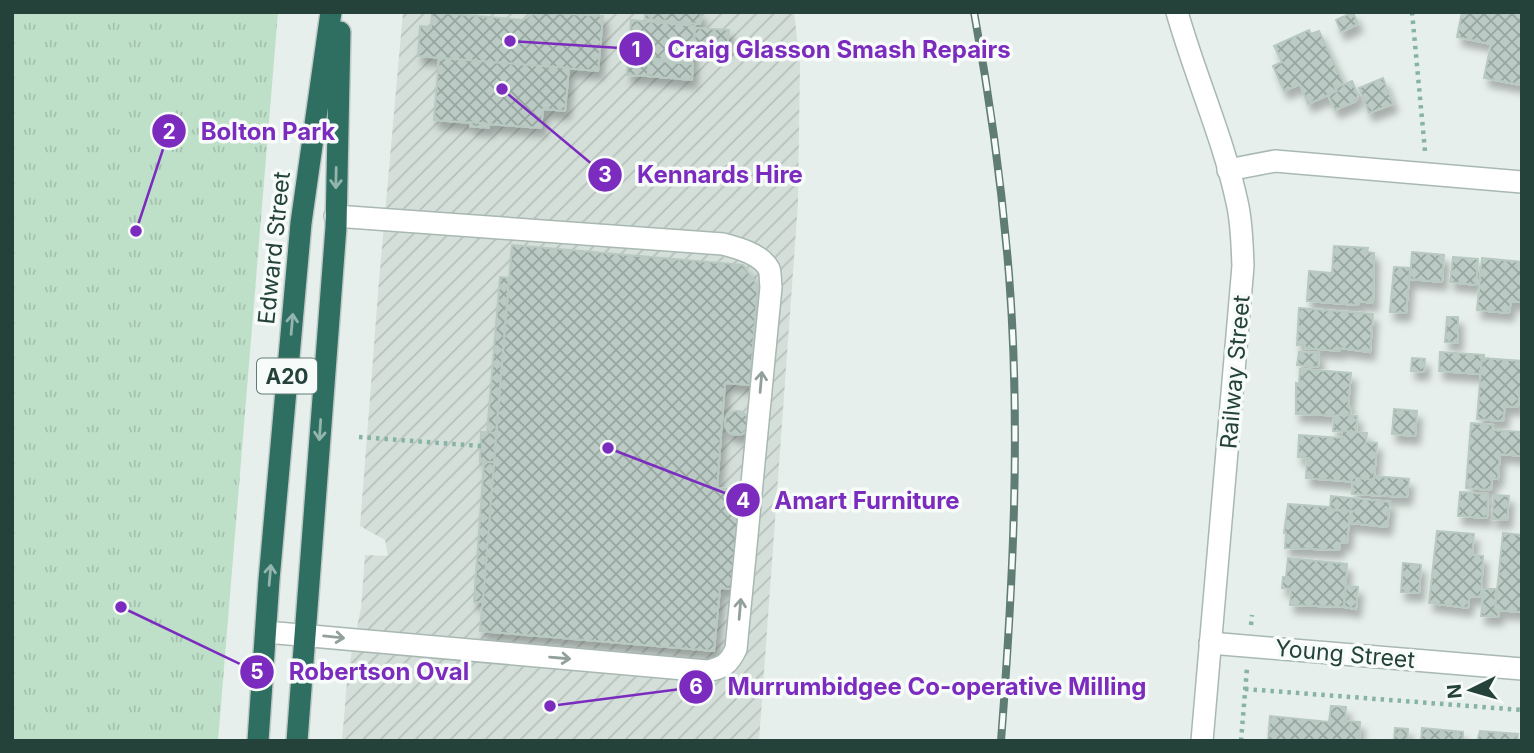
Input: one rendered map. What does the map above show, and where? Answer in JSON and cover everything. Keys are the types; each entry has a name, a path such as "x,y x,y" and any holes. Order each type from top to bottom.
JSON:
{"highway":[{"name":"Edward Street","path":"258,741 301,223 331,12"},
{"name":"A20","path":"297,741 335,216 340,12"}],"street":[{"name":"Railway Street","path":"1177,12 1237,202 1243,267 1202,741"},
{"path":"1228,170 1275,161 1522,182"},
{"path":"266,632 707,671 730,662 736,649 771,287 769,269 745,250 723,244 335,216"},
{"name":"Young Street","path":"1210,643 1522,669"}],"path":[{"path":"1412,12 1428,173"},
{"path":"359,437 481,446"},
{"path":"1241,741 1252,615"},
{"path":"1245,689 1522,710"}],"shaded area":[{"path":"403,12 794,12 800,64 798,203 759,741 342,741 348,670 361,608 365,555 388,556 385,540 360,526"}],"green space":[{"path":"12,12 278,12 218,741 12,741"}],"building":[{"path":"432,12 523,20 537,12 603,16 598,71 418,56 420,26 431,27"},
{"path":"645,12 701,12 700,24 645,19"},
{"path":"1353,12 1358,24 1341,32 1336,20"},
{"path":"1462,12 1522,12 1521,85 1484,78 1491,44 1457,37"},
{"path":"631,20 695,26 692,62 649,58 648,76 627,75"},
{"path":"695,28 729,30 727,48 694,46"},
{"path":"1309,30 1311,34 1319,31 1344,84 1335,88 1337,91 1308,104 1300,84 1284,91 1273,66 1282,62 1274,46"},
{"path":"439,58 569,68 565,111 543,109 541,128 434,120"},
{"path":"649,60 693,64 692,80 648,76"},
{"path":"1383,78 1393,104 1369,113 1359,88"},
{"path":"1352,81 1358,95 1356,101 1335,110 1328,95 1337,91 1335,88"},
{"path":"470,122 489,124 489,128 470,126"},
{"path":"512,245 743,265 758,286 750,385 725,383 717,488 740,490 732,589 720,588 714,651 480,631"},
{"path":"1334,246 1368,248 1367,252 1374,253 1373,303 1359,301 1358,305 1307,301 1309,271 1332,273"},
{"path":"1412,252 1444,255 1442,282 1410,279"},
{"path":"1453,257 1478,259 1476,285 1450,282"},
{"path":"1482,258 1522,262 1522,302 1511,301 1509,313 1477,310"},
{"path":"1394,267 1410,268 1406,313 1390,312"},
{"path":"500,277 509,278 496,433 487,433"},
{"path":"1299,308 1373,314 1370,352 1340,348 1340,351 1305,348 1305,345 1297,345"},
{"path":"1447,317 1458,317 1458,343 1445,342"},
{"path":"1299,352 1319,353 1318,367 1297,365"},
{"path":"1440,352 1484,355 1480,374 1439,371"},
{"path":"1412,358 1425,359 1424,372 1411,371"},
{"path":"1482,358 1522,361 1522,387 1518,407 1505,406 1503,421 1477,419"},
{"path":"1300,369 1351,373 1348,407 1351,407 1350,416 1296,414 1296,383 1299,384"},
{"path":"1394,409 1417,411 1415,436 1392,434"},
{"path":"737,411 746,414 749,423 746,432 737,435 728,432 725,423 728,414"},
{"path":"1357,416 1356,432 1333,431 1334,417"},
{"path":"1471,423 1493,425 1492,430 1522,432 1522,456 1500,454 1498,479 1492,478 1491,490 1466,488"},
{"path":"1342,431 1367,433 1366,442 1377,443 1374,480 1356,478 1356,482 1306,478 1307,458 1298,457 1299,435 1342,438"},
{"path":"481,432 496,433 494,462 480,462"},
{"path":"484,462 494,462 483,602 474,602"},
{"path":"1374,476 1409,479 1407,497 1352,494 1356,478 1374,480"},
{"path":"1460,492 1488,494 1487,518 1458,516"},
{"path":"1494,495 1509,496 1507,520 1492,519"},
{"path":"1331,496 1390,502 1387,527 1351,523 1352,511 1330,509"},
{"path":"1288,504 1350,511 1347,543 1340,543 1339,550 1285,548"},
{"path":"1437,531 1474,534 1472,555 1483,556 1481,597 1469,598 1468,608 1429,603"},
{"path":"1503,533 1522,535 1522,612 1495,610"},
{"path":"1288,558 1347,564 1344,607 1290,605 1291,589 1282,588"},
{"path":"1403,563 1421,565 1419,593 1401,592"},
{"path":"1346,586 1358,587 1356,609 1344,607"},
{"path":"1484,589 1496,589 1495,610 1499,611 1498,617 1481,616"},
{"path":"1331,706 1346,707 1345,721 1360,722 1359,741 1268,741 1270,716 1329,722"},
{"path":"1395,728 1408,729 1407,741 1394,741"},
{"path":"1422,728 1463,732 1463,741 1421,741"},
{"path":"1480,731 1518,734 1517,741 1477,741"}],"railway":[{"path":"974,12 999,176 1013,333 1014,508 1001,741"}],"place":[{"name":"Craig Glasson Smash Repairs","path":"510,41"},
{"name":"Kennards Hire","path":"502,89"},
{"name":"Bolton Park","path":"136,231"},
{"name":"Amart Furniture","path":"608,448"},
{"name":"Robertson Oval","path":"121,607"},
{"name":"Murrumbidgee Co-operative Milling","path":"550,706"}]}
